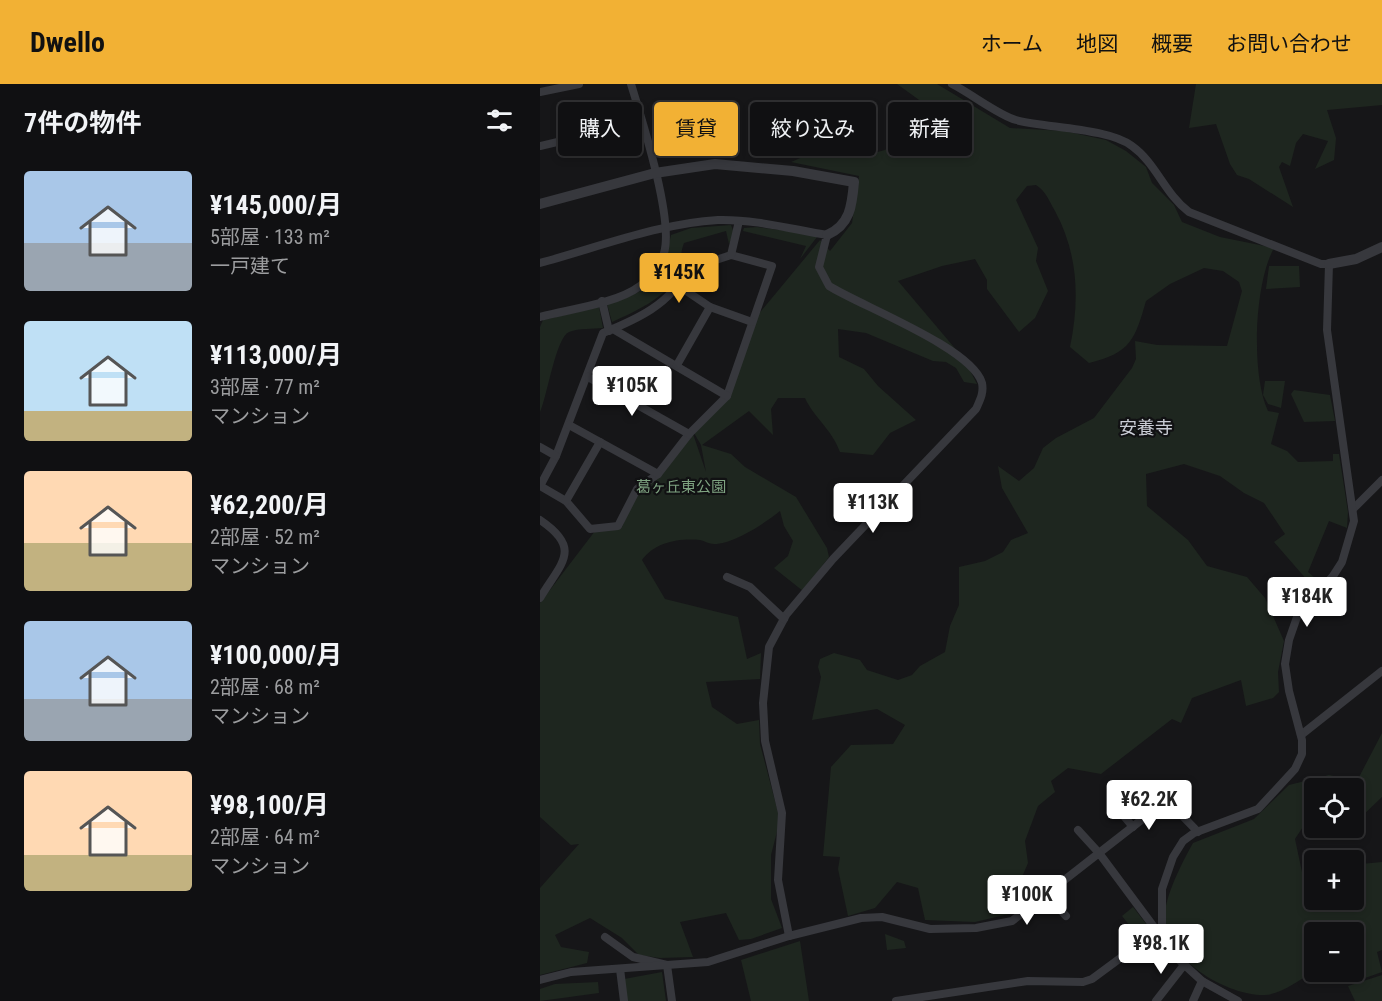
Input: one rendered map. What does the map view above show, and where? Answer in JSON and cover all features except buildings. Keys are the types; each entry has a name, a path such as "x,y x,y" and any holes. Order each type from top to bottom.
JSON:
{"street":[{"path":"540,92 579,84"},
{"path":"631,84 636,102"},
{"path":"952,84 973,94 1014,120 1070,129 1131,145 1144,157 1173,200 1189,212 1321,264 1356,259 1382,247"},
{"path":"973,84 973,94"},
{"path":"540,317 623,296 649,279 664,254 666,229 642,122"},
{"path":"540,146 558,142"},
{"path":"540,204 655,173 716,164 793,171 854,182 849,215 844,224 827,235 739,221 690,223 540,263"},
{"path":"731,255 739,221"},
{"path":"789,936 778,880 782,813 768,758 763,703 769,646 783,619 888,498 976,409 983,393 978,374 944,344 829,286 819,267 827,235"},
{"path":"731,255 772,266 728,396 690,434 658,474 637,489 618,526 590,529 566,501 540,486 569,425 603,333 654,308 679,286 686,270 731,255"},
{"path":"1162,938 1161,889 1183,842 1198,832 1257,809 1277,791 1295,769 1302,754 1301,735 1288,691 1285,664 1288,640 1297,617 1333,576 1342,562 1352,533 1353,509 1327,330 1329,264"},
{"path":"679,286 710,307 752,322"},
{"path":"602,301 611,330 728,396"},
{"path":"677,366 710,307"},
{"path":"588,377 690,434"},
{"path":"569,425 658,474"},
{"path":"566,501 600,442"},
{"path":"540,447 556,456"},
{"path":"1353,509 1382,480"},
{"path":"540,520 557,531 566,544 565,557 540,598"},
{"path":"727,577 750,587 783,619"},
{"path":"1301,735 1382,671"},
{"path":"540,980 571,972 708,962 789,936 861,918 882,917 930,929 996,926 1012,921 1167,800 1198,832"},
{"path":"1117,808 1133,827"},
{"path":"1078,830 1100,853 1184,965 1202,981 1238,1001"},
{"path":"1047,895 1066,916"},
{"path":"605,938 633,957 667,966"},
{"path":"896,1001 1028,981 1083,982 1092,979 1138,945 1146,951 1162,938"},
{"path":"1156,1001 1184,965"},
{"path":"667,966 672,1001"},
{"path":"620,969 624,1001"},
{"path":"1193,1001 1202,981"}],"green space":[{"path":"897,84 937,84 967,102 922,102"},
{"path":"1196,84 1382,84 1382,105 1327,110 1336,138 1334,160 1315,169 1328,141 1303,134 1296,143 1290,166 1282,162 1279,167 1293,207 1249,179 1237,175 1230,164 1216,124 1189,128"},
{"name":"葛ヶ丘東公園","path":"972,105 1010,128 1064,131 1106,140 1126,151 1146,167 1152,183 1174,205 1182,222 1220,237 1274,248 1262,284 1257,330 1259,375 1263,395 1268,411 1279,413 1271,444 1287,451 1298,462 1333,461 1333,454 1339,454 1348,512 1347,528 1329,521 1308,572 1322,584 1314,588 1274,542 1285,534 1264,503 1244,493 1220,476 1184,464 1146,474 1147,506 1188,540 1207,566 1247,577 1265,598 1284,641 1278,672 1279,692 1273,698 1246,706 1241,680 1192,698 1181,723 1172,719 1101,774 1068,768 1051,781 1055,792 1038,806 1025,841 1028,863 1022,877 1003,894 1009,914 975,922 925,920 918,888 897,882 875,908 848,916 838,869 840,857 823,856 831,767 851,745 893,744 905,725 877,709 812,720 821,677 818,667 820,659 834,653 860,660 867,670 898,680 912,675 920,666 945,652 950,626 959,605 959,567 985,561 1003,552 1011,540 1028,533 1002,488 998,466 1019,481 1034,468 1043,448 1056,438 1094,418 1132,368 1136,359 1135,341 1157,345 1227,346 1242,291 1239,282 1223,271 1204,268 1170,284 1146,301 1134,335 1123,349 1089,363 1070,347 1076,294 1072,260 1063,227 1045,193 1036,185 1027,186 1016,200 1038,248 1036,261 1048,291 1035,318 1019,332 987,289 987,280 975,259 942,266 898,281 964,359 977,384 964,382 956,368 946,362 933,361 866,333 838,329 839,357 864,369 878,386 916,420 890,433 873,455 840,452 832,436 805,398 778,398 771,409 773,435 749,411 702,445 731,454 745,467 796,497 827,548 829,557 803,591 774,568 788,556 793,541 784,526 780,511 758,527 731,541 714,544 700,540 668,542 654,549 642,560 665,599 738,617 747,659 761,653 760,679 706,682 712,707 737,724 759,720 760,744 780,820 771,855 771,899 782,928 751,939 739,940 726,913 680,922 693,957 660,958 639,955 622,938 590,918 555,935 561,947 589,952 587,963 540,975 540,888 579,844 571,845 540,817 540,603 595,531 622,527 637,489 664,466 692,431 706,472 701,445 694,433 731,395 752,322 820,240 830,251 852,223 859,176 791,162 805,156 876,156 876,152 888,148 888,156 972,156"},
{"path":"731,225 734,233 729,244 726,231 684,243 678,275 665,291 649,303 612,322 607,304 634,294 652,281 663,262 671,235 691,228"},
{"path":"757,227 812,234 817,237 800,259 806,246 743,231 744,228"},
{"path":"1269,266 1299,266 1300,287 1266,289"},
{"path":"599,307 603,328 582,329 569,332 564,336 540,412 540,327 543,320"},
{"path":"1265,381 1285,381 1281,408 1268,404 1263,395"},
{"path":"1294,390 1330,395 1335,421 1304,422 1291,394"},
{"path":"1382,733 1382,797 1364,815 1364,778 1359,778"},
{"path":"1329,775 1343,778 1317,778"},
{"path":"1304,781 1304,825 1295,839 1302,872 1304,872 1304,910 1364,910 1364,864 1382,862 1382,950 1377,952 1382,972 1364,978 1364,922 1304,922 1304,977 1271,994 1251,994 1219,983 1190,964 1170,939 1165,925 1166,905 1173,883 1193,843 1254,819 1289,785"},
{"path":"1133,907 1157,938 1146,946 1122,916"},
{"path":"885,934 904,941 906,948 887,950"},
{"path":"800,941 809,1001 751,1001 741,960"},
{"path":"662,972 666,1001 627,1001 624,979"},
{"path":"1382,975 1382,1001 1355,1001 1348,986"},
{"path":"598,982 599,993 540,1001 540,989 555,984"}],"district":[{"name":"安養寺","path":"1146,428"}]}
